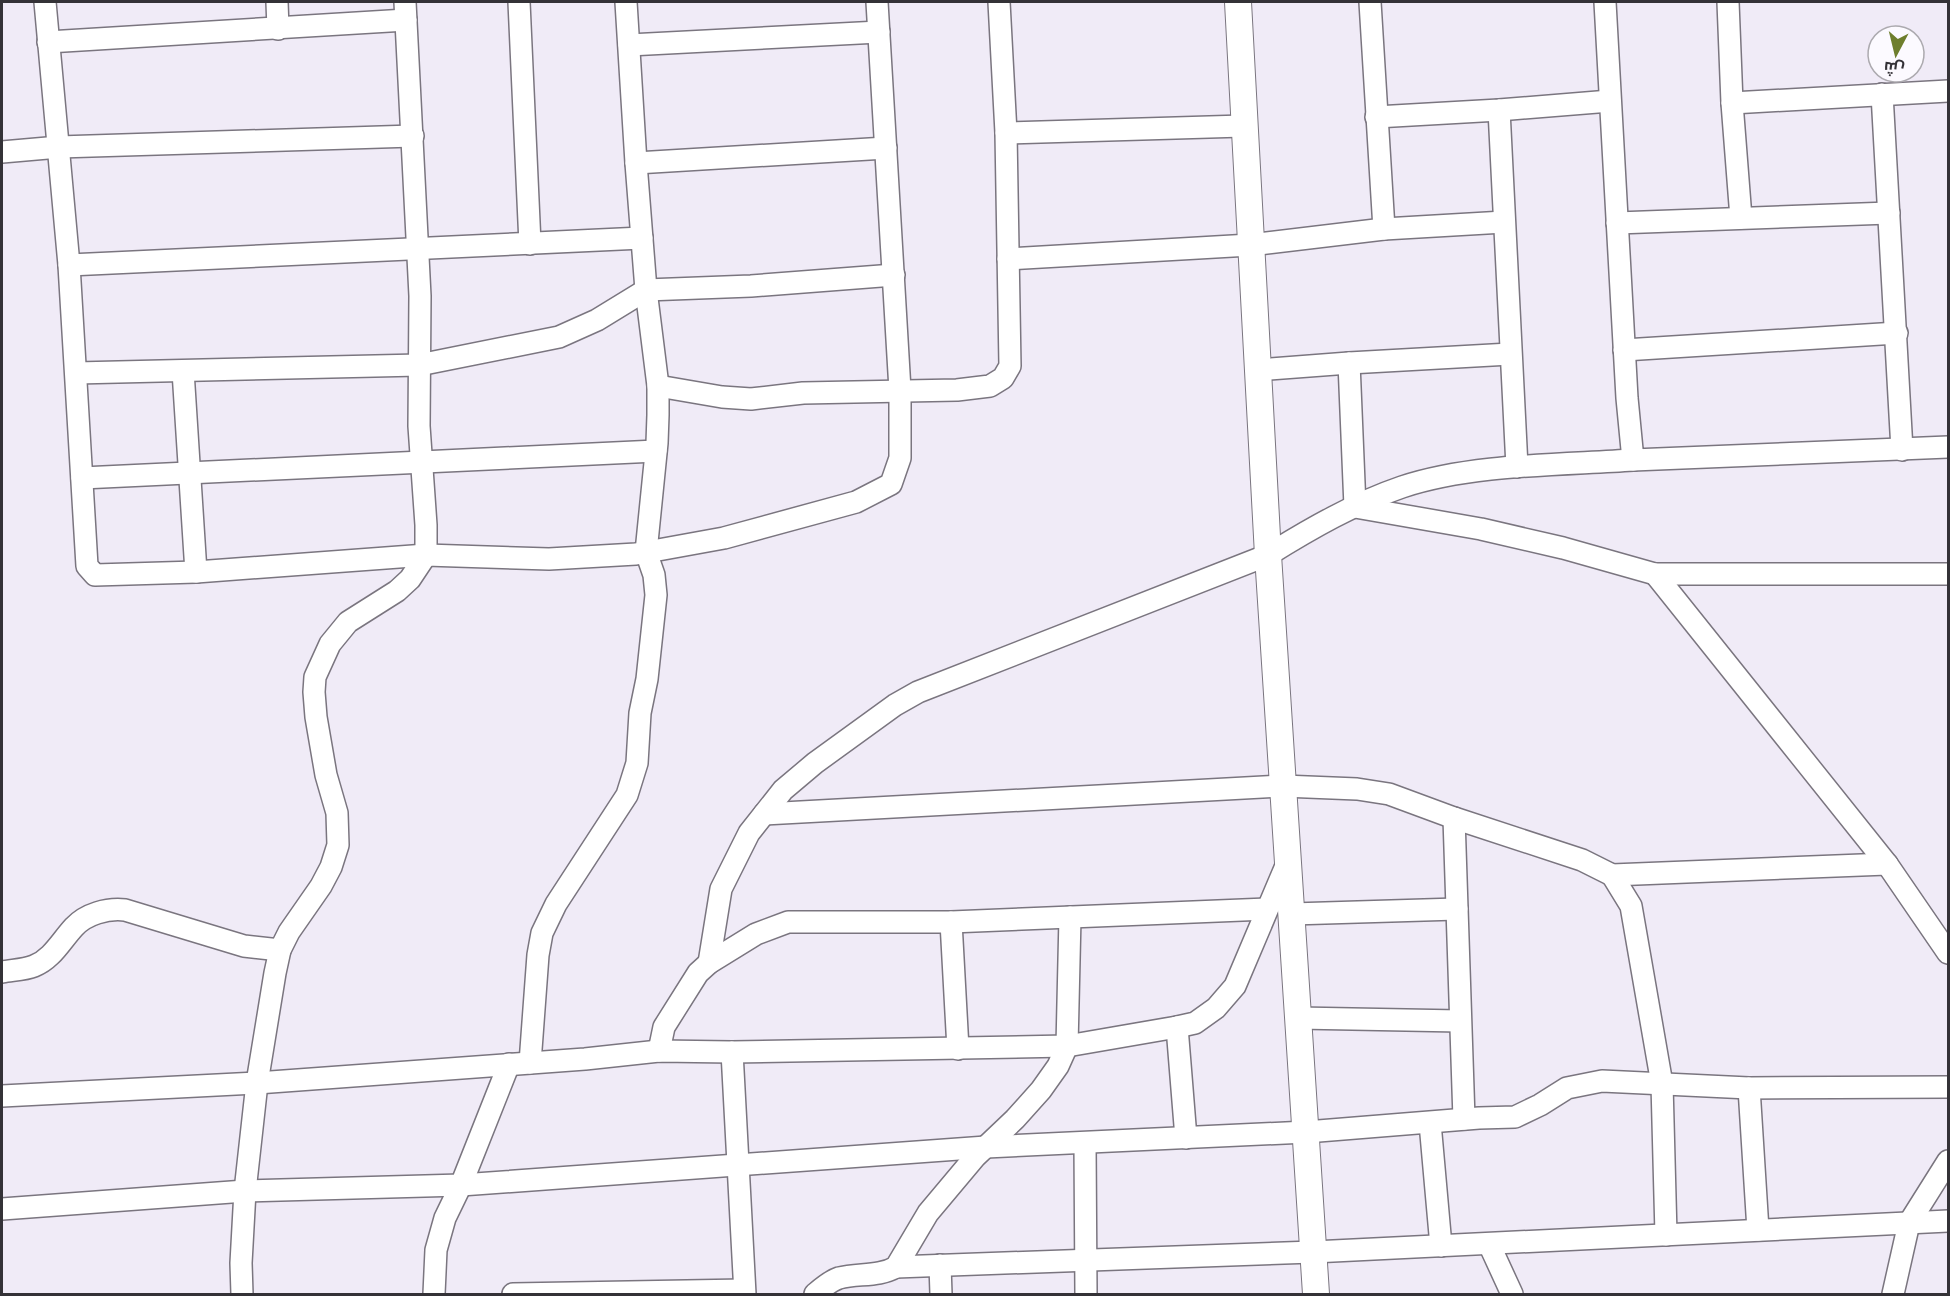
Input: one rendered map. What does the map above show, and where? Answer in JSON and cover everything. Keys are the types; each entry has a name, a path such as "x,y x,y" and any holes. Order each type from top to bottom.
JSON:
{"street":[{"path":"45,2 69,265 87,566 95,575 196,572 426,555 549,559 646,552 724,537 856,502 891,483 900,458 900,390 877,2"},
{"path":"277,2 278,29"},
{"path":"519,2 530,244"},
{"path":"434,1294 436,1250 445,1218 519,1064 542,933 556,904 627,795 637,764 640,712 647,679 656,586 646,552 656,451 658,386 646,290 626,2"},
{"path":"658,386 722,397 751,399 803,393 957,390 990,386 1003,378 1010,366 1006,133 999,2"},
{"path":"1238,2 1268,555 1316,1294"},
{"path":"1370,2 1384,229"},
{"path":"1605,2 1624,350 1633,460"},
{"path":"1728,2 1732,103 1741,218"},
{"path":"48,42 278,29 406,11 420,296 419,426 426,555 410,579 397,591 348,622 330,644 315,677 316,717 326,775 337,813 338,845 332,867 289,932 280,950 257,1083 245,1191 241,1263 242,1294"},
{"path":"629,45 879,32"},
{"path":"1732,103 1948,91"},
{"path":"1882,94 1902,450"},
{"path":"1376,117 1610,101"},
{"path":"1499,110 1516,467"},
{"path":"1006,133 1243,126"},
{"path":"2,152 59,147 413,136"},
{"path":"636,163 886,148"},
{"path":"1617,223 1889,213"},
{"path":"1008,259 1250,245 1384,229 1504,222"},
{"path":"69,265 642,238"},
{"path":"76,373 419,365 559,337 597,320 646,290 751,286 894,275"},
{"path":"1624,350 1897,333"},
{"path":"1258,370 1510,354"},
{"path":"1349,363 1355,507"},
{"path":"183,371 196,572"},
{"path":"709,963 721,889 749,833 783,790 815,763 895,705 918,692 1268,555 1305,532 1355,507 1401,488 1441,477 1516,467 1948,447"},
{"path":"82,478 656,451"},
{"path":"1355,507 1481,529 1563,548 1655,574 1948,574"},
{"path":"1655,574 1887,864 1948,952"},
{"path":"764,814 1284,786 1357,789 1389,794 1582,860 1612,875 1887,864"},
{"path":"1454,818 1464,1119"},
{"path":"2,1096 257,1083 519,1064 659,1051 732,1052 1067,1046 1176,1027 1195,1023 1216,1008 1235,986 1288,860"},
{"path":"1612,875 1631,906 1662,1084 1666,1235"},
{"path":"2,972 35,966 55,951 75,925 99,912 113,909 125,910 244,946 280,950"},
{"path":"659,1051 664,1028 698,973 709,963 756,934 788,922 951,922 1267,909"},
{"path":"1292,914 1457,909"},
{"path":"896,1267 928,1213 975,1157 1041,1090 1058,1066 1067,1046 1070,917"},
{"path":"951,922 958,1049"},
{"path":"1299,1018 1460,1021"},
{"path":"1176,1027 1186,1138"},
{"path":"513,1294 745,1292 732,1052"},
{"path":"2,1209 245,1191 461,1185 986,1147 1306,1132 1515,1117 1567,1088 1602,1081 1749,1088 1948,1087"},
{"path":"1749,1088 1758,1230"},
{"path":"1430,1123 1441,1246"},
{"path":"1085,1144 1086,1294"},
{"path":"1893,1294 1909,1223 1948,1161"},
{"path":"815,1294 839,1278 888,1271 896,1267 1313,1252 1948,1221"},
{"path":"1489,1244 1512,1294"},
{"path":"940,1265 941,1294"}]}
